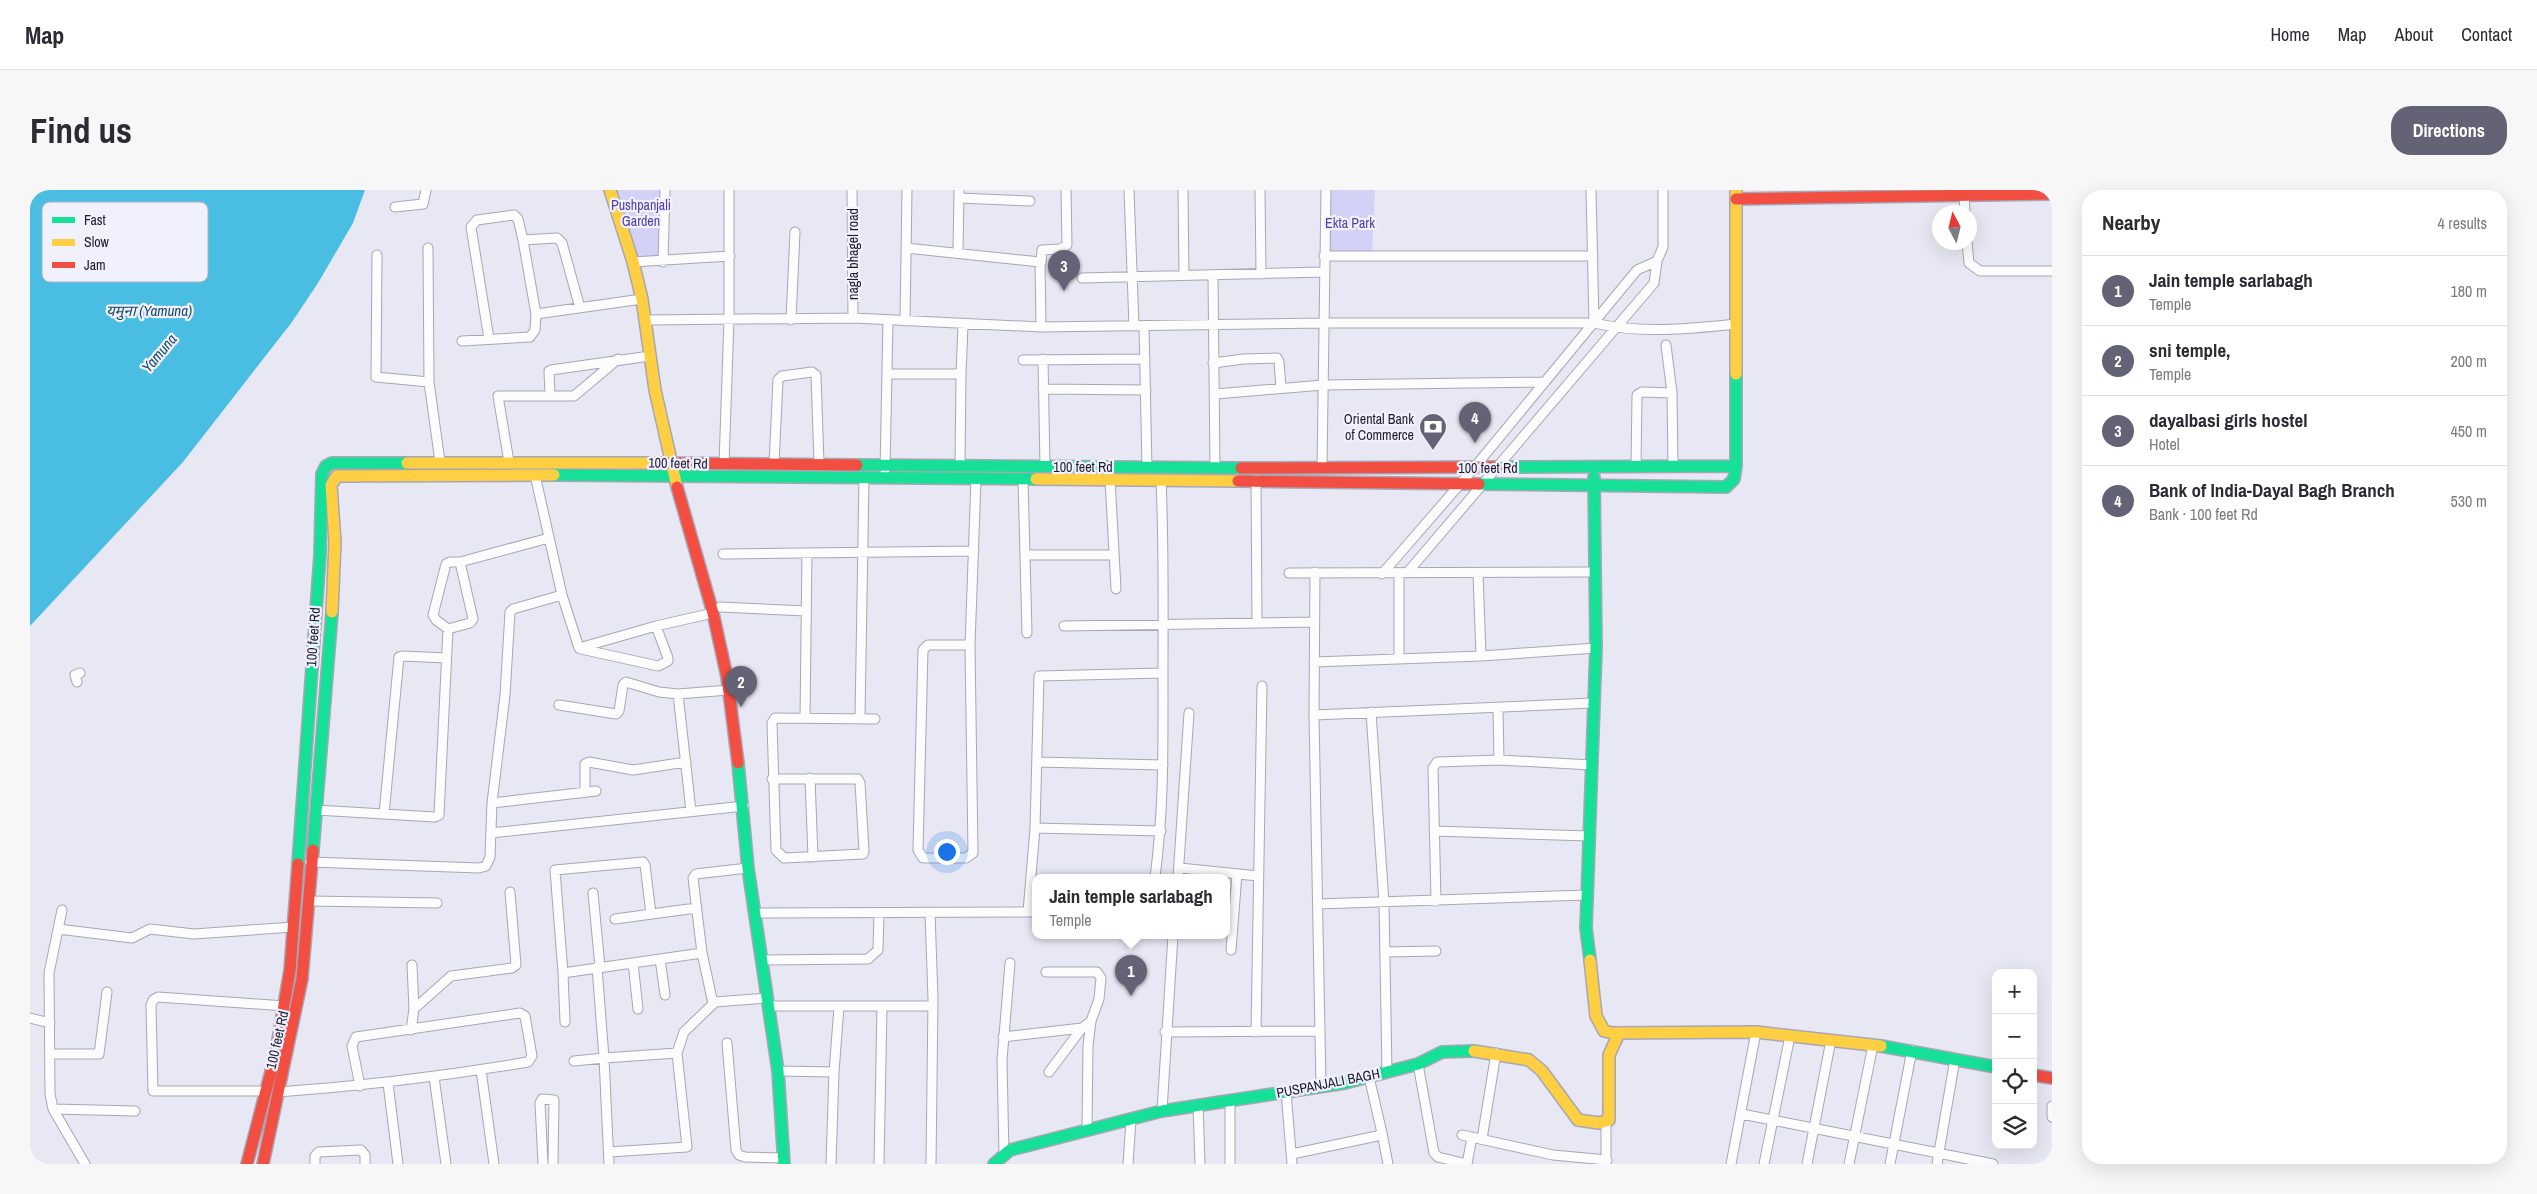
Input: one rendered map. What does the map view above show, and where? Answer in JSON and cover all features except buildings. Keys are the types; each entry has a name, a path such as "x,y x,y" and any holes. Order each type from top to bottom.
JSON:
{"main road":[{"path":"610,190 633,262 642,299 655,390 674,475 717,610 744,806 748,868 778,1071 784,1161"},
{"path":"262,1164 278,1092 288,1008 302,979 309,901 310,862 332,612 335,542 331,485 335,478 348,475 674,475 1256,480 1726,487 1734,479 1736,466 1736,194 1943,193 1964,196 2004,192 2052,194"},
{"name":"100 feet Rd","path":"247,1164 264,1091 288,1008 320,555 322,474 326,466 332,463 819,463 885,466 1147,468 1736,466"},
{"path":"1594,467 1596,648 1586,928 1594,1010 1604,1031 1619,1034 1756,1032 1872,1044 1992,1066"},
{"path":"1606,1122 1610,1115 1609,1055 1619,1034"},
{"name":"PUSPANJALI BAGH","path":"994,1164 1018,1147 1162,1111 1320,1087 1369,1077 1418,1064 1447,1051 1521,1056 1535,1064 1578,1120 1595,1123 1606,1122"},
{"path":"2037,1076 2052,1078"}],"street":[{"path":"395,207 423,204 426,190"},
{"path":"663,262 665,190"},
{"path":"724,464 729,319 729,190"},
{"name":"nagla bhagel road","path":"852,190 853,318"},
{"path":"905,321 906,190"},
{"path":"1041,327 1042,250 1060,250 1067,244 1066,190"},
{"path":"1129,190 1134,326"},
{"path":"1183,190 1184,274"},
{"path":"1260,190 1261,274"},
{"path":"1322,468 1326,190"},
{"path":"1591,190 1594,323"},
{"path":"1399,659 1403,574 1654,283 1657,261 1663,247 1663,190"},
{"path":"958,252 959,194 1030,202"},
{"path":"1964,196 1965,205"},
{"path":"462,341 530,337 535,330 536,314 523,240 518,219 514,215 477,220 471,227 489,339"},
{"path":"791,320 795,232"},
{"path":"523,240 557,238 562,243 580,308"},
{"path":"428,248 429,382 440,462"},
{"path":"906,248 958,252 1041,263"},
{"path":"1968,250 1969,263 1980,271 2052,271"},
{"path":"377,255 376,377 429,382"},
{"path":"633,262 663,262 730,256"},
{"path":"1324,256 1593,256"},
{"path":"1382,574 1474,468 1637,270 1657,261"},
{"path":"1082,278 1324,272"},
{"path":"1213,276 1215,468"},
{"path":"536,314 642,299"},
{"path":"646,320 853,318 963,325 1041,327 1324,323 1594,323 1615,328 1664,330 1736,324"},
{"path":"885,478 888,320"},
{"path":"960,466 963,325"},
{"path":"1144,326 1147,468"},
{"path":"1666,345 1672,393 1674,466"},
{"path":"550,396 549,370 650,356"},
{"path":"1213,363 1244,359 1277,358 1281,388"},
{"path":"509,462 498,396 574,396 580,393 618,359"},
{"path":"1043,359 1045,467"},
{"path":"1023,360 1145,360"},
{"path":"774,464 778,380 782,376 812,372 816,375 819,463"},
{"path":"887,374 961,374"},
{"path":"1215,394 1323,385 1544,382"},
{"path":"1044,389 1146,390"},
{"path":"1636,467 1637,395 1642,392 1672,393"},
{"path":"535,475 562,595 579,648"},
{"path":"860,718 864,478"},
{"path":"970,645 928,645 923,650 918,850 923,858 966,858 973,854 970,645 976,479"},
{"path":"1023,479 1027,555 1027,632"},
{"path":"1110,480 1116,589"},
{"path":"1156,874 1161,831 1163,765 1165,575 1161,480"},
{"path":"1256,480 1257,623"},
{"path":"448,629 436,620 433,615 446,564 549,538"},
{"path":"723,554 974,551"},
{"path":"805,718 807,553"},
{"path":"1027,555 1113,555"},
{"path":"448,629 470,623 473,619 460,562"},
{"path":"1315,572 1314,715 1320,1087"},
{"path":"1289,573 1594,572"},
{"path":"1478,573 1481,656"},
{"path":"310,862 479,868 486,866 489,862 492,802 505,695 510,612 513,609 562,595"},
{"path":"579,648 717,610 806,611"},
{"path":"1064,626 1314,622"},
{"path":"579,648 658,666 668,661 668,658 656,626"},
{"path":"316,810 435,817 439,815 448,629"},
{"path":"1314,662 1481,656 1596,648"},
{"path":"384,814 399,658 402,656 446,658"},
{"path":"1033,874 1039,676 1163,673"},
{"path":"559,705 616,714 619,711 623,684 626,682 659,692 678,694 729,690"},
{"path":"1256,1032 1262,686"},
{"path":"678,694 691,811"},
{"path":"1314,715 1498,709 1593,703"},
{"path":"1498,709 1499,760"},
{"path":"1371,712 1384,903 1387,1072"},
{"path":"1189,713 1179,872 1258,876"},
{"path":"772,779 858,779 860,783 864,851 858,856 784,858 776,850 772,779 773,720 805,718 875,719"},
{"path":"1436,901 1435,764 1441,760 1499,760 1591,764"},
{"path":"585,792 585,764 589,762 633,770 686,762"},
{"path":"1036,762 1163,765"},
{"path":"810,778 813,857"},
{"path":"492,802 596,791"},
{"path":"491,834 744,806"},
{"path":"1035,828 1161,831"},
{"path":"1434,831 1589,836"},
{"path":"565,1022 555,870 643,862 645,864 650,914"},
{"path":"715,1002 712,999 702,952 692,883 696,874 748,868"},
{"path":"1231,950 1237,874"},
{"path":"414,1009 451,976 512,968 516,965 510,892"},
{"path":"593,893 609,1164"},
{"path":"1318,904 1587,895"},
{"path":"309,901 437,903"},
{"path":"615,920 696,908"},
{"path":"62,910 50,966 50,1094 53,1109 85,1164"},
{"path":"755,913 1032,912"},
{"path":"761,960 868,959 878,950 879,913"},
{"path":"930,913 933,1006 931,1164"},
{"path":"58,929 132,938 150,930 201,934 293,927"},
{"path":"1162,1111 1165,1032 1173,939"},
{"path":"1385,952 1436,951"},
{"path":"563,973 702,952"},
{"path":"660,959 665,995"},
{"path":"633,963 638,1009"},
{"path":"1004,1156 1003,1037 1010,963"},
{"path":"411,1030 414,1009 412,965"},
{"path":"1046,972 1097,972 1100,974 1099,999 1091,1021 1088,1046 1088,1130"},
{"path":"50,1054 99,1054 107,992"},
{"path":"264,1091 153,1091 151,1005 153,1000 158,997 288,1008"},
{"path":"608,1152 687,1146 676,1053 684,1032 715,1002 768,1002 839,1007 933,1006"},
{"path":"831,1164 834,1072 839,1007"},
{"path":"879,1164 882,1007"},
{"path":"278,1092 388,1084 528,1062 532,1059 524,1014 353,1039 352,1046 360,1086"},
{"path":"30,1018 50,1023"},
{"path":"1049,1072 1082,1028 1091,1021"},
{"path":"1003,1037 1082,1028"},
{"path":"1165,1032 1320,1031"},
{"path":"1731,1164 1742,1114 1756,1032"},
{"path":"1764,1164 1790,1036"},
{"path":"1807,1164 1831,1040"},
{"path":"727,1043 736,1150 739,1155 745,1157 784,1161"},
{"path":"1849,1164 1872,1044"},
{"path":"1890,1164 1912,1050"},
{"path":"574,1060 676,1053"},
{"path":"1482,1139 1496,1053"},
{"path":"1937,1164 1955,1059"},
{"path":"1418,1064 1434,1153 1447,1162 1467,1164 1472,1137"},
{"path":"481,1070 494,1164"},
{"path":"778,1071 834,1072"},
{"path":"434,1076 446,1164"},
{"path":"1369,1077 1388,1164"},
{"path":"388,1084 398,1164"},
{"path":"1286,1092 1292,1159 1382,1133"},
{"path":"543,1164 540,1103 542,1099 551,1098 554,1100 554,1164"},
{"path":"1230,1100 1230,1164"},
{"path":"1198,1105 1200,1164"},
{"path":"2052,1106 2052,1117"},
{"path":"53,1109 134,1111"},
{"path":"1742,1114 1993,1164"},
{"path":"1128,1164 1131,1120"},
{"path":"1462,1135 1553,1155 1607,1162 1606,1122"},
{"path":"315,1164 315,1156 319,1152 361,1150 365,1155 365,1164"}],"green space":[{"name":"Pushpanjali Garden","path":"610,190 665,190 663,262 633,262"},
{"name":"Ekta Park","path":"1327,190 1375,190 1372,256 1324,256"}],"water":[{"name":"यमुना (Yamuna)","path":"30,190 365,190 353,223 318,283 292,322 183,462 30,626"}],"traffic: fast":[{"path":"1479,484 1726,487 1734,479 1736,466 1736,374"},
{"path":"298,864 320,555 322,474 326,466 332,463 407,463"},
{"path":"857,465 1241,468"},
{"path":"1497,467 1736,466"},
{"path":"554,475 1036,479"},
{"path":"1590,960 1586,928 1596,648 1594,477"},
{"path":"313,850 332,612"},
{"path":"738,763 748,868 778,1071 784,1164"},
{"path":"1881,1046 1992,1066"},
{"path":"994,1164 1010,1150 1162,1111 1345,1083 1418,1064 1442,1052 1474,1051"}],"traffic: slow":[{"path":"610,190 633,262 642,299 655,390 677,487"},
{"path":"1736,190 1736,374"},
{"path":"407,463 655,463"},
{"path":"332,612 335,542 331,485 337,476 554,475"},
{"path":"1036,479 1238,481"},
{"path":"1590,960 1596,1016 1604,1031 1613,1033 1756,1032 1881,1046"},
{"path":"1474,1051 1529,1060 1542,1071 1578,1120 1599,1123 1609,1120 1609,1055 1619,1033"}],"traffic: jam":[{"path":"1736,199 2052,194"},
{"path":"655,463 857,465"},
{"path":"1241,468 1497,467"},
{"path":"1238,481 1479,484"},
{"path":"677,487 713,613 727,677 738,763"},
{"path":"263,1164 302,979 313,850"},
{"path":"247,1164 276,1052 290,970 298,864"},
{"path":"2037,1076 2052,1078"}],"place":[{"name":"dayalbasi girls hostel","path":"1064,291"},
{"name":"Bank of India-Dayal Bagh Branch","path":"1475,443"},
{"name":"Oriental Bank of Commerce","path":"1433,451"},
{"name":"sni temple,","path":"741,707"},
{"name":"Jain temple sarlabagh","path":"1131,996"}],"water label":[{"name":"Yamuna","path":"159,353"}]}
